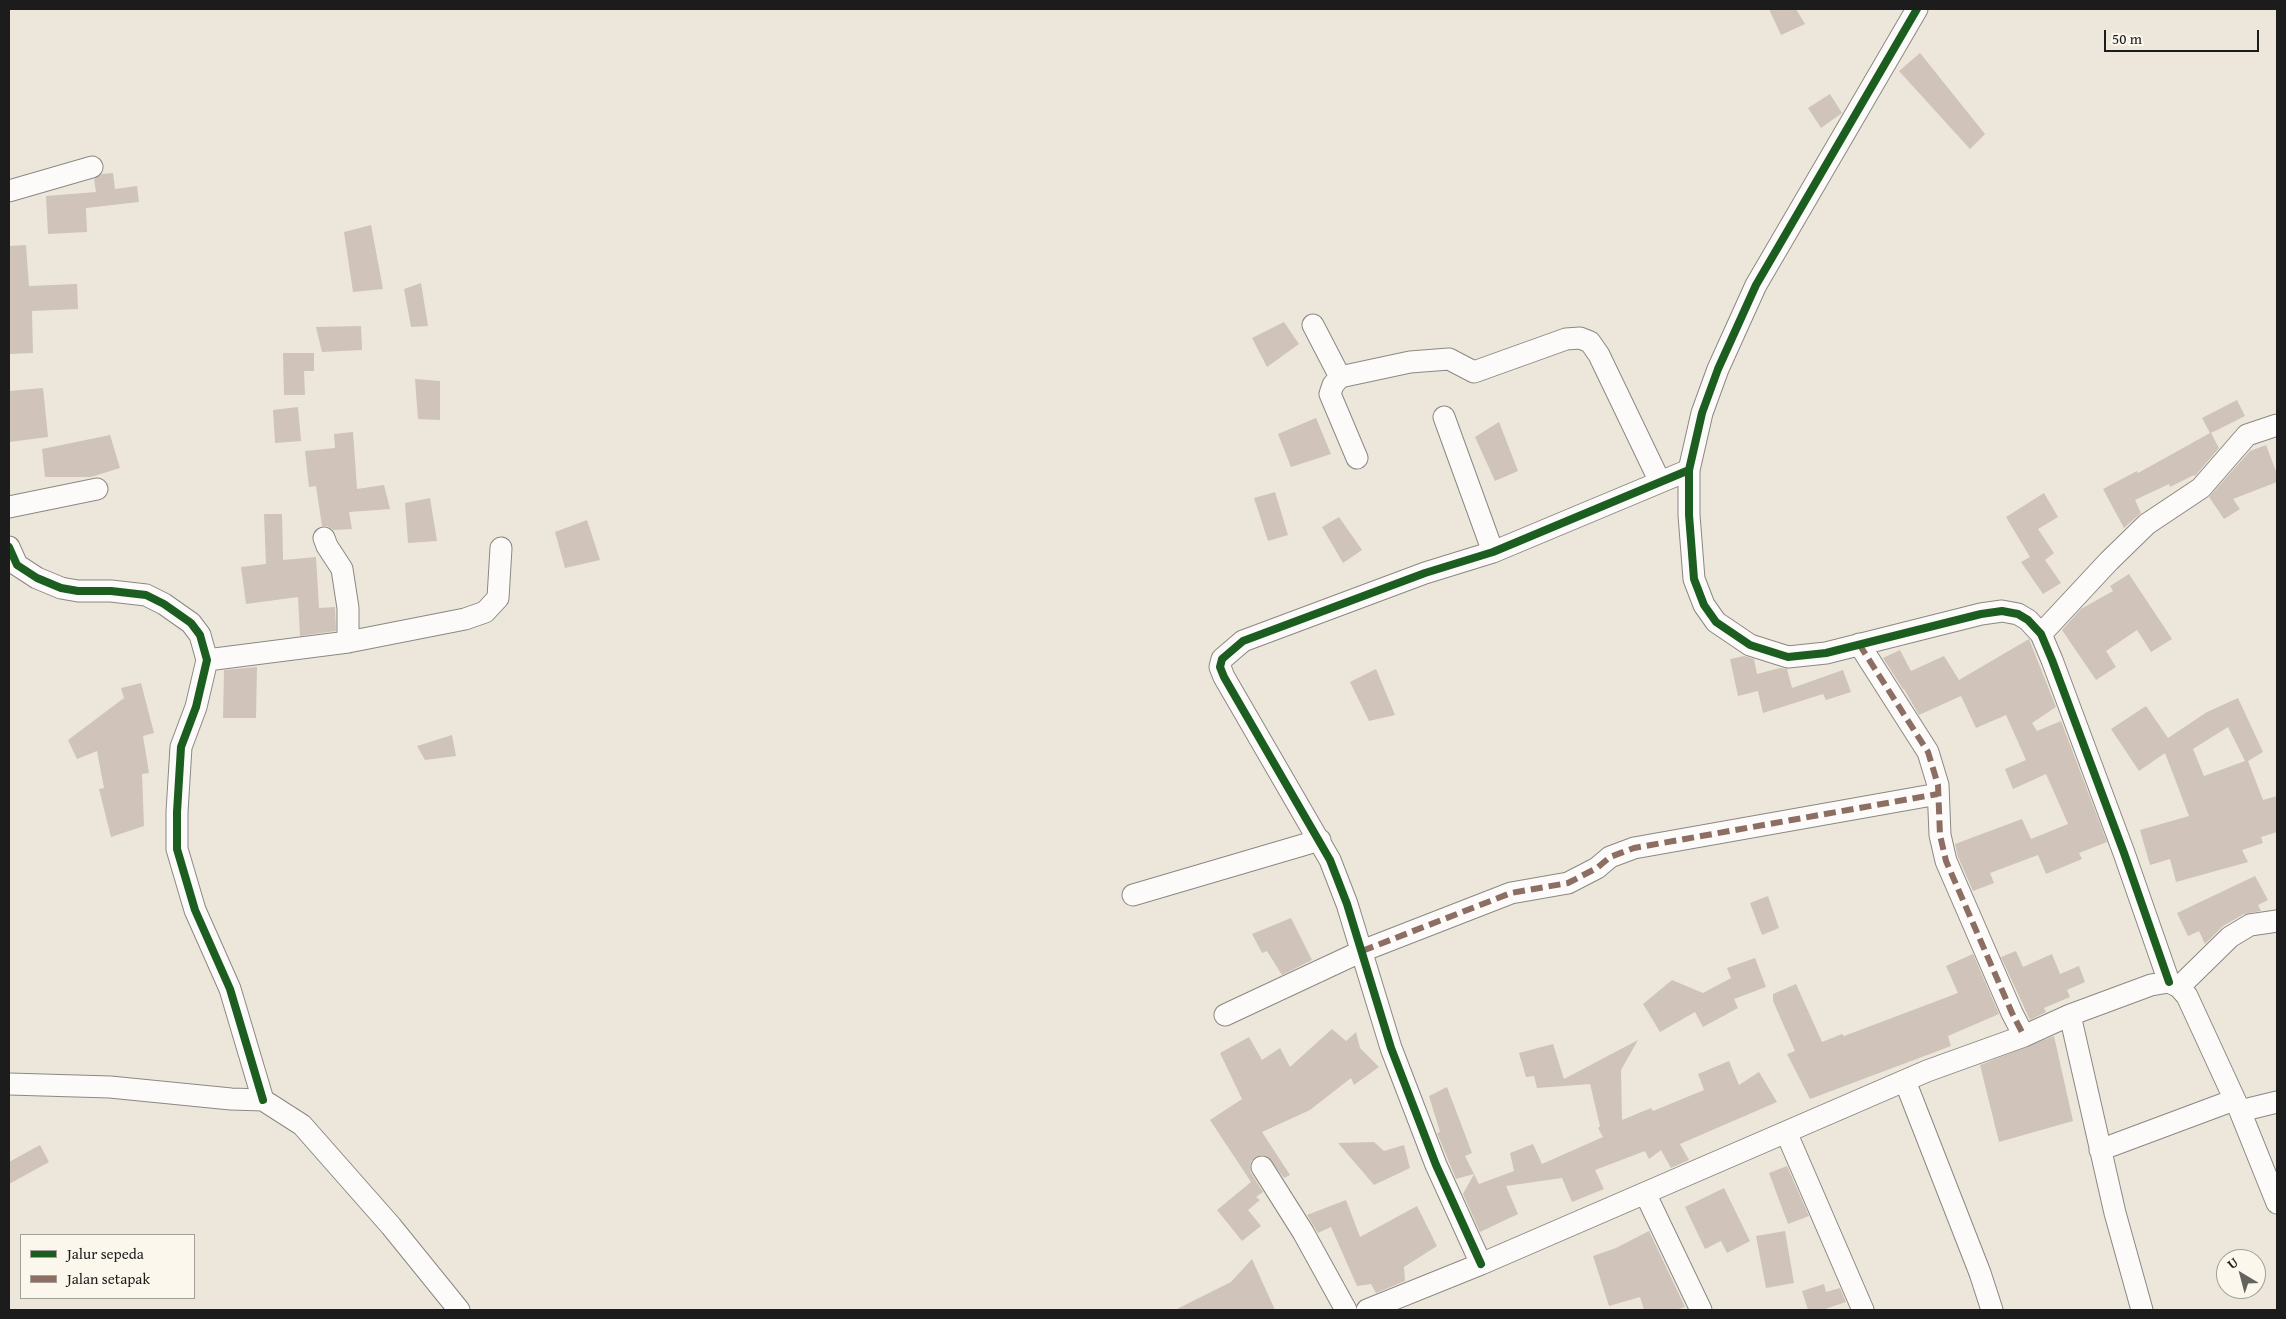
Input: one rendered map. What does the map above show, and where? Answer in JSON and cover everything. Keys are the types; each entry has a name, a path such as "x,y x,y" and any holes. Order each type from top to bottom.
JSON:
{"street":[{"path":"1917,9 1756,285 1743,310 1718,369 1702,413 1689,470 1689,515 1694,579 1704,605 1716,622 1750,645 1788,657 1826,653 1957,618 2002,611 2018,614 2028,620 2041,634 2174,985 2187,996 2237,1105 2277,1203"},
{"path":"9,191 92,167"},
{"path":"1312,325 1340,377"},
{"path":"1358,458 1330,394 1333,385 1340,377 1410,362 1449,360 1474,372 1566,339 1580,338 1590,342 1598,355 1660,482"},
{"path":"1444,418 1493,552"},
{"path":"2041,634 2109,561 2147,524 2201,488 2247,435 2277,425"},
{"path":"1480,1264 1436,1165 1391,1048 1347,904 1320,840 1224,677 1220,667 1222,659 1243,641 1425,573 1493,552 1689,470"},
{"path":"9,506 97,489"},
{"path":"324,538 342,569 348,608 348,642"},
{"path":"9,547 17,565 37,578 61,588 78,591 111,591 146,595 164,604 190,624 200,635 207,660 196,707 181,747 177,849 195,910 230,989 264,1100"},
{"path":"207,660 348,642 465,619 485,612 498,598 500,548"},
{"path":"1859,644 1928,752 1938,785 1940,835 1946,861 2012,1013 2024,1036"},
{"path":"1225,1015 1362,951 1511,893 1568,883 1610,858 1634,848 1938,794"},
{"path":"1133,895 1320,840"},
{"path":"1368,1310 1480,1264 1905,1081 2151,985 2174,985 2230,937 2250,926 2277,920"},
{"path":"2070,1015 2100,1150 2142,1310"},
{"path":"1905,1081 1980,1274 1992,1310"},
{"path":"9,1084 110,1087 264,1100 302,1125 391,1226 459,1310"},
{"path":"2100,1150 2237,1105 2277,1102"},
{"path":"1786,1132 1863,1310"},
{"path":"1262,1167 1303,1232 1346,1310"},
{"path":"1645,1193 1701,1310"}],"building":[{"path":"1769,9 1796,9 1805,24 1781,35"},
{"path":"1920,53 1985,134 1970,149 1899,71"},
{"path":"1830,94 1842,113 1821,128 1808,108"},
{"path":"113,173 115,189 137,186 139,202 86,208 87,232 48,234 46,196 96,192 94,179 102,174"},
{"path":"371,225 383,289 353,292 344,232"},
{"path":"26,245 29,286 77,284 78,309 32,311 33,353 9,354 9,246"},
{"path":"421,283 428,326 411,327 404,289"},
{"path":"1284,322 1299,344 1267,367 1252,338"},
{"path":"361,326 362,350 322,352 316,327"},
{"path":"283,353 314,353 314,371 304,371 305,395 284,395"},
{"path":"415,379 440,381 440,420 418,419"},
{"path":"43,388 48,437 9,442 9,391"},
{"path":"2237,400 2245,416 2211,433 2219,448 2195,476 2170,487 2169,484 2135,500 2141,513 2124,528 2103,489 2137,471 2138,473 2210,433 2202,418"},
{"path":"298,407 301,441 275,443 273,410"},
{"path":"1316,418 1331,454 1291,467 1278,434"},
{"path":"1499,422 1518,471 1495,481 1475,437"},
{"path":"353,432 357,489 384,485 390,509 349,512 352,529 334,530 327,526 322,526 316,486 309,487 305,451 335,448 334,434"},
{"path":"110,435 120,468 91,477 45,477 42,449"},
{"path":"2266,445 2277,474 2277,482 2233,499 2240,509 2224,519 2209,497 2250,451"},
{"path":"1275,492 1288,535 1268,541 1254,498"},
{"path":"2044,493 2058,517 2038,529 2054,553 2045,560 2061,583 2043,594 2021,562 2030,557 2006,517"},
{"path":"430,498 437,541 408,543 405,503"},
{"path":"264,514 282,514 283,560 316,557 319,608 335,607 336,631 300,636 298,597 246,604 241,567 266,564"},
{"path":"1339,517 1362,550 1343,563 1322,527"},
{"path":"587,520 600,560 565,568 555,532"},
{"path":"2129,574 2172,639 2151,652 2137,630 2106,651 2116,667 2096,680 2062,630 2081,609 2113,591 2110,586"},
{"path":"2029,639 2056,707 2032,723 2037,731 2061,721 2107,842 2079,853 2082,859 2046,874 2038,855 1990,873 1994,883 1973,891 1958,857 1955,844 2022,819 2031,839 2068,824 2046,774 2013,789 2005,769 2026,760 2006,715 1976,728 1961,696 1919,715 1883,658 1900,650 1911,671 1944,656 1959,680"},
{"path":"1744,656 1754,659 1757,674 1780,668 1787,669 1792,688 1843,670 1851,692 1826,700 1823,694 1763,713 1758,691 1738,696 1730,659"},
{"path":"257,667 256,718 223,718 224,670"},
{"path":"1376,669 1395,715 1369,721 1350,682"},
{"path":"141,683 154,733 143,736 149,773 142,774 144,826 111,837 99,789 104,788 97,751 77,759 68,740 124,698 121,688"},
{"path":"2238,698 2263,752 2248,761 2263,800 2277,796 2277,832 2261,837 2263,843 2242,850 2248,862 2176,882 2170,859 2150,865 2140,830 2189,816 2165,753 2139,771 2111,729 2146,706 2168,738 2207,712","holes":["2228,727 2245,761 2204,776 2193,749"]},
{"path":"452,735 456,756 425,760 417,746"},
{"path":"2255,876 2268,900 2258,905 2261,911 2244,914 2223,926 2205,944 2199,931 2188,936 2177,913"},
{"path":"1768,896 1779,928 1762,935 1750,903"},
{"path":"1291,918 1312,960 1282,975 1267,951 1262,953 1252,934"},
{"path":"2016,951 2023,967 2052,954 2060,974 2079,966 2085,982 2067,990 2070,997 2044,1008 2046,1012 2030,1020 2001,957"},
{"path":"1973,954 1999,1014 1948,1036 1951,1046 1810,1099 1787,1054 1795,1051 1773,1001 1773,994 1796,984 1822,1042 1842,1034 1844,1036 1958,993 1946,966"},
{"path":"1755,958 1766,987 1734,999 1738,1008 1703,1027 1695,1012 1660,1032 1643,1004 1672,980 1703,993 1731,978 1727,968"},
{"path":"1332,1029 1346,1041 1356,1032 1360,1048 1379,1067 1354,1085 1351,1078 1310,1110 1262,1132 1290,1175 1284,1178 1267,1156 1261,1155 1251,1161 1251,1173 1263,1192 1256,1197 1260,1200 1248,1210 1261,1226 1242,1241 1217,1210 1251,1182 1210,1120 1242,1099 1220,1053 1249,1037 1262,1060 1280,1048 1290,1067"},
{"path":"2054,1036 2073,1121 1999,1142 1980,1065"},
{"path":"1638,1040 1621,1070 1622,1120 1651,1108 1653,1111 1704,1090 1698,1074 1729,1061 1739,1085 1759,1072 1777,1102 1680,1144 1689,1160 1671,1168 1661,1150 1649,1159 1645,1151 1595,1170 1604,1189 1572,1202 1562,1178 1506,1186 1518,1214 1480,1232 1463,1194 1474,1174 1479,1184 1514,1171 1510,1153 1533,1144 1542,1164 1603,1137 1598,1128 1600,1126 1590,1084 1537,1088 1534,1076 1526,1077 1519,1053 1553,1044 1564,1079"},
{"path":"1447,1087 1472,1153 1465,1156 1474,1174 1456,1179 1437,1133 1440,1132 1429,1096"},
{"path":"1374,1142 1384,1151 1404,1145 1410,1168 1374,1185 1338,1143"},
{"path":"40,1145 49,1162 9,1184 9,1162"},
{"path":"1787,1166 1809,1216 1788,1224 1769,1173"},
{"path":"1724,1188 1750,1241 1727,1253 1721,1241 1705,1249 1685,1207"},
{"path":"1346,1200 1360,1237 1417,1206 1437,1246 1404,1267 1405,1281 1376,1293 1371,1284 1357,1286 1331,1227 1318,1233 1307,1215"},
{"path":"1649,1231 1685,1307 1675,1310 1644,1310 1640,1297 1609,1306 1593,1256 1616,1248"},
{"path":"1785,1231 1794,1283 1766,1288 1756,1236"},
{"path":"1252,1259 1275,1310 1175,1310 1231,1282"},
{"path":"1824,1284 1826,1292 1840,1288 1846,1302 1822,1310 1808,1310 1802,1291"}],"marked path":[{"path":"1859,644 1928,752 1938,785 1940,835 1946,861 2012,1013 2024,1036"},
{"path":"1362,951 1511,893 1568,883 1597,868 1610,857 1634,848 1938,794"}],"cycle path":[{"path":"1917,9 1756,285 1718,369 1702,413 1689,470 1689,515 1694,579 1704,605 1716,622 1750,645 1788,657 1826,653 1981,614 2002,611 2018,614 2028,620 2041,634 2052,660 2124,853 2169,982"},
{"path":"1481,1264 1436,1165 1391,1048 1347,904 1330,860 1224,677 1220,667 1222,659 1243,641 1425,573 1493,552 1689,470"},
{"path":"9,547 17,565 37,578 61,588 78,591 111,591 146,595 164,604 191,623 200,635 207,660 196,707 181,747 177,849 195,910 230,989 263,1100"}]}
